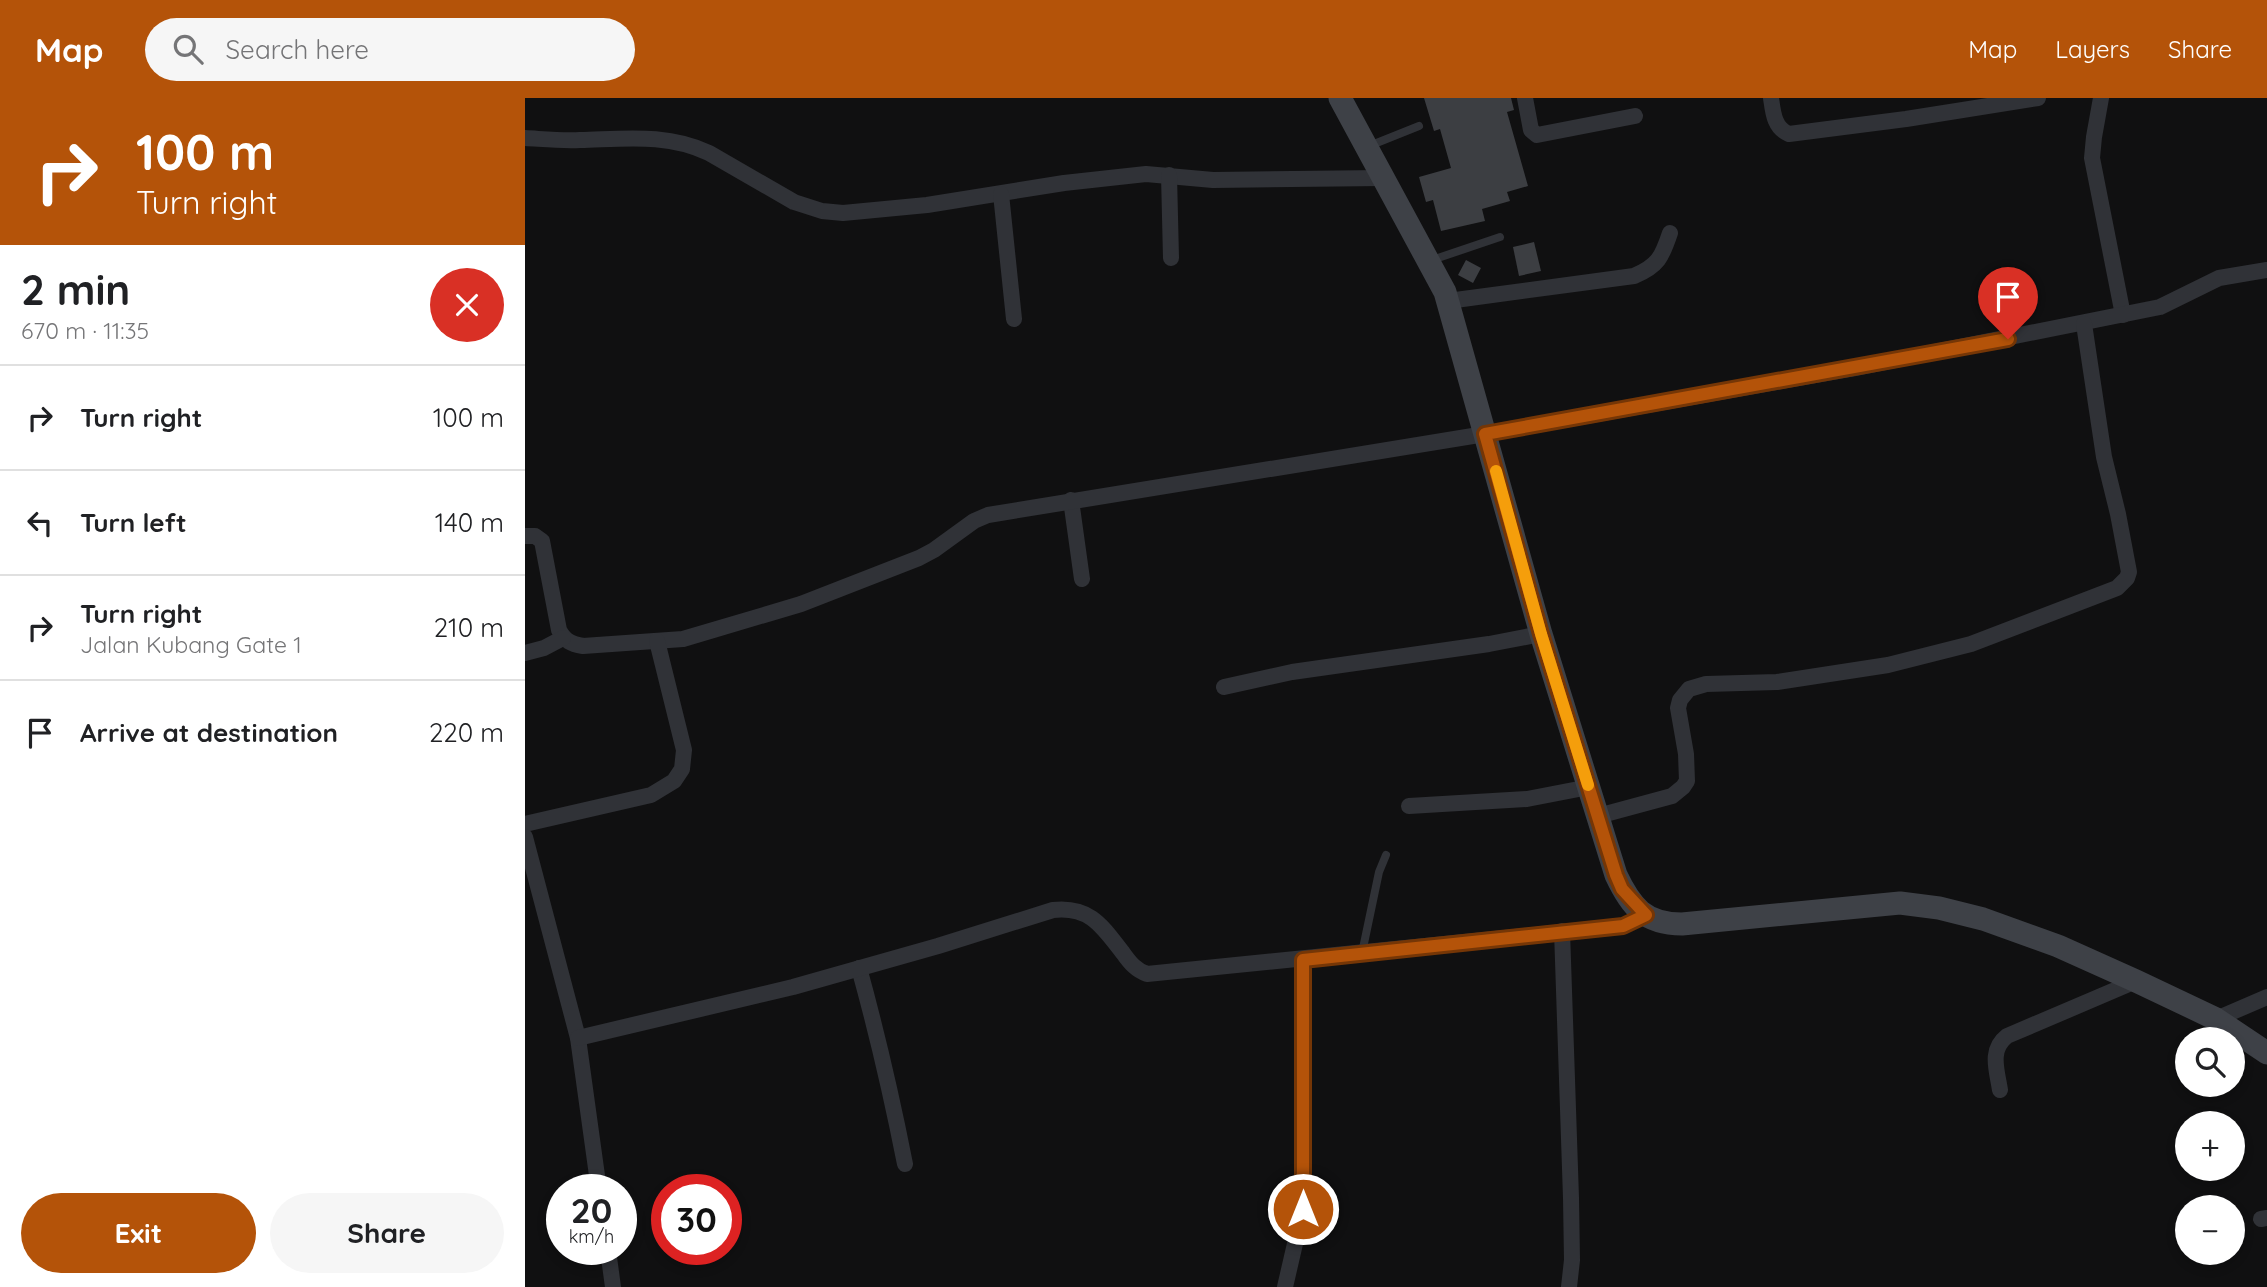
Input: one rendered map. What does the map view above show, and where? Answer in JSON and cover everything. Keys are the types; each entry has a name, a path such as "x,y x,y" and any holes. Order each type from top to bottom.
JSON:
{"street":[{"path":"1340,98 1448,301 1541,634 1616,875 1622,889 1646,915 1658,923 1682,924 1900,903 1939,908 1983,919 2058,946 2215,1019 2267,1053"},
{"path":"1525,98 1531,130 1537,135 1635,116"},
{"path":"1771,98 1777,125 1789,134 2038,98"},
{"path":"2101,98 2092,158 2123,315"},
{"path":"525,138 577,141 649,137 694,146 794,202 822,211 843,213 880,211 1115,176 1169,175 1213,180 1383,178"},
{"path":"1169,175 1171,258"},
{"path":"1001,194 1014,319"},
{"path":"1448,301 1634,276 1657,262 1663,255 1670,233"},
{"path":"525,536 535,536 542,541 559,630 563,638 572,644 583,646 683,639 801,604 919,558 988,515 1485,434 1855,368 2160,307 2219,278 2267,270"},
{"path":"1598,816 1672,796 1683,787 1687,781 1686,754 1678,708 1689,689 1706,684 1777,682 1888,664 1971,644 2110,590 2127,578 2129,572 2118,514 2103,457 2084,324"},
{"path":"1071,500 1082,579"},
{"path":"1224,687 1292,672 1541,634"},
{"path":"525,653 544,648 563,638"},
{"path":"525,824 651,795 674,781 681,769 684,750 657,641"},
{"path":"1409,806 1527,799 1589,788"},
{"path":"525,837 578,1038 597,1174"},
{"path":"578,1038 793,987 1053,910 1069,908 1096,921 1132,965 1147,974 1623,926 1646,915"},
{"path":"1562,931 1571,1198 1572,1260 1569,1287"},
{"path":"1285,1287 1303,1209 1303,960"},
{"path":"859,968 882,1052 905,1164"},
{"path":"2000,1090 1995,1055 1999,1042 2007,1036 2136,981"},
{"path":"2215,1019 2267,997"},
{"path":"610,1265 613,1287"}],"lane":[{"path":"1366,147 1419,126"},
{"path":"1429,261 1500,237"},
{"path":"1362,953 1386,855"}],"building":[{"path":"1424,98 1511,98 1514,110 1507,112 1528,186 1507,192 1510,201 1482,209 1485,221 1441,231 1433,200 1426,202 1419,177 1451,168 1440,129 1434,131"},
{"path":"1534,242 1541,271 1519,276 1513,247"},
{"path":"1466,260 1481,268 1473,283 1458,275"}],"slow traffic":[{"path":"1496,471 1541,634 1588,785"}],"route":[{"path":"1303,1209 1303,960 1623,926 1646,915 1622,889 1616,875 1541,634 1485,434 2008,339"}]}
